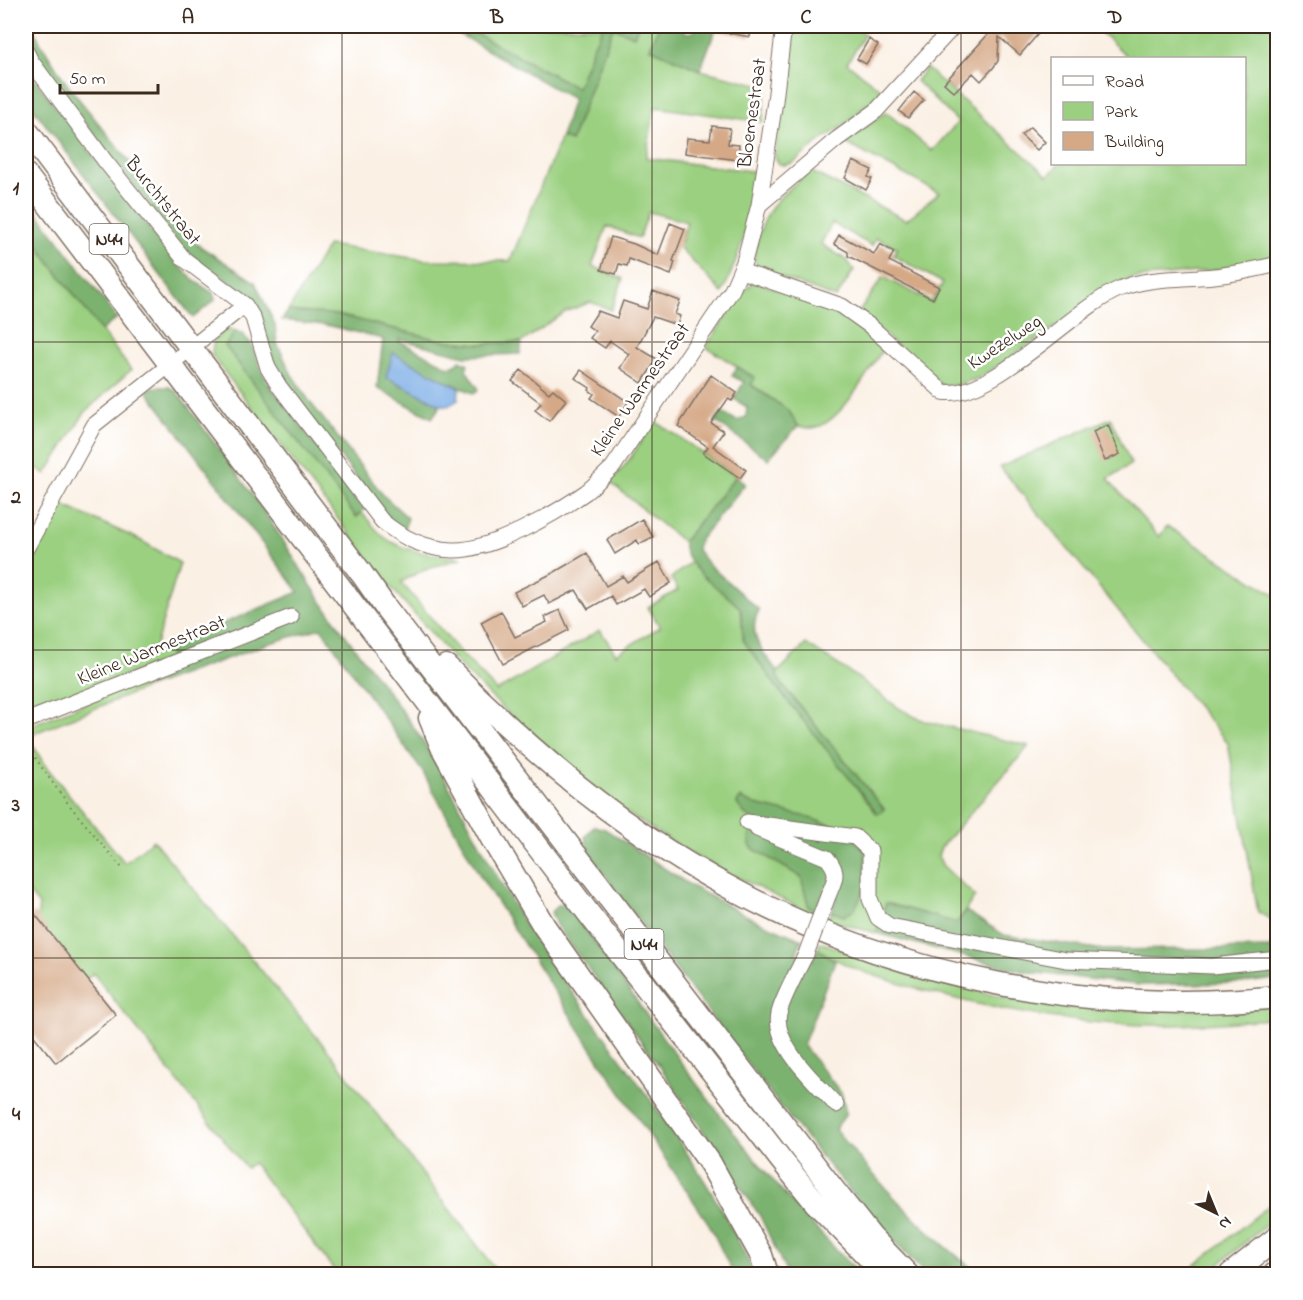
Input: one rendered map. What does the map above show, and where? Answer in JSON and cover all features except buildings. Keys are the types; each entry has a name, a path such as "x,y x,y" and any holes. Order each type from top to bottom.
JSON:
{"highway":[{"name":"N44","path":"26,130 386,608 833,1189 872,1238 907,1275"},
{"name":"N44","path":"26,175 169,366 418,688 442,747 514,877 544,926 710,1163 761,1255 767,1275"},
{"path":"362,574 447,667 550,764 659,845 772,910 809,926 905,960 1022,988 1083,996 1186,1002 1278,997"},
{"path":"418,688 589,914 782,1161 816,1203 885,1275"},
{"path":"1231,1275 1278,1237"}],"street":[{"name":"Bloemestraat","path":"759,206 784,26"},
{"path":"759,206 837,140 876,111 954,26"},
{"name":"Burchtstraat","path":"26,51 105,161 184,259 245,305"},
{"name":"Kleine Warmestraat","path":"245,305 253,318 268,368 279,386 382,521 398,534 413,541 454,550 508,536 581,495 613,467 732,290 741,271 759,206"},
{"name":"Kwezelweg","path":"741,271 842,306 870,326 942,392 952,393 969,388 1007,369 1119,289 1158,280 1214,276 1278,264"},
{"path":"26,549 94,425 245,305"},
{"name":"Kleine Warmestraat","path":"26,722 291,616"},
{"path":"836,1105 792,1055 780,1034 780,1011 806,954 836,877 835,867 827,858 757,829 747,822 855,837 870,851 870,899 878,918 890,926 1066,960 1212,966 1278,959"}],"path":[{"path":"26,742 40,768 122,868"}],"green space":[{"path":"26,26 33,26 39,40 66,83 195,243 255,282 275,325 277,343 292,375 310,402 384,496 408,518 404,529 389,520 288,389 272,361 262,322 255,307 225,279 187,253 178,243 37,61 27,38"},
{"path":"445,26 462,26 577,88 603,26 638,26 634,36 613,27 571,141 561,137 573,99"},
{"path":"462,26 603,26 578,88"},
{"path":"638,26 659,26 650,48 700,70 766,86 763,122 655,107 646,158 758,172 744,234 735,264 722,293 680,248 687,222 649,212 639,238 607,226 592,266 623,279 611,310 591,302 565,312 522,342 478,344 440,340 338,315 288,311 328,245 425,260 510,261 561,137 571,141 613,27 634,36"},
{"path":"659,26 682,26 686,33 694,32 697,26 717,26 700,70 650,48"},
{"path":"790,26 850,26 865,34 847,63 883,91 842,127 793,163 784,165 779,164 775,157"},
{"path":"1094,26 1277,26 1277,257 1216,270 1127,279 979,378 956,385 941,385 859,312 883,277 932,302 943,283 894,256 897,248 876,238 872,246 832,223 821,244 847,260 854,270 836,298 762,270 755,262 756,246 769,211 782,195 810,171 906,220 939,193 845,143 886,112 932,151 958,122 916,81 926,68 1048,176 1058,165 1246,165 1246,57 1128,57"},
{"path":"26,68 175,262 195,281 213,293 215,300 193,318 26,99"},
{"path":"26,197 117,318 101,331 26,230"},
{"path":"26,231 131,370 85,412 46,474 26,461"},
{"path":"752,283 759,283 827,306 850,319 885,346 843,407 823,425 812,428 798,426 789,411 751,384 754,377 706,347 740,295"},
{"path":"288,311 338,315 440,340 478,344 522,342 520,354 465,356 399,339 449,367 456,365 460,360 468,364 466,370 478,388 477,392 473,393 453,384 386,377 441,405 432,418 377,388 383,339 331,326 282,320"},
{"path":"227,330 236,331 225,346 357,517 362,513 381,535 402,547 462,558 425,569 401,582 458,650 497,691 600,630 616,654 660,627 648,607 678,590 671,578 691,562 741,609 744,641 877,814 884,809 777,676 778,672 806,644 916,717 1029,746 941,847 938,856 943,866 975,896 957,923 886,903 876,933 828,920 831,911 844,916 830,824 754,805 740,798 737,803 745,814 757,823 752,848 801,877 809,908 816,910 816,916 696,857 627,813 539,744 461,667 389,585 212,356 215,340"},
{"path":"236,331 250,342 267,382 365,509 356,517 225,346"},
{"path":"737,367 755,378 751,385 789,411 798,426 768,459 715,421 722,412 737,421 746,417 747,407 734,399 744,382 732,376"},
{"path":"169,387 177,392 259,505 331,615 416,731 528,929 678,1140 706,1183 754,1274 733,1274 709,1224 482,879 422,771 321,628 267,644 146,688 142,681 175,666 166,647 299,592 146,390"},
{"path":"1111,418 1131,464 1108,479 1159,537 1167,526 1277,596 1277,923 1258,912 1228,743 1000,467"},
{"path":"655,421 736,476 683,542 610,482 627,463"},
{"path":"736,476 745,484 698,542 697,550 707,563 759,610 755,619 755,636 778,672 780,682 884,809 878,814 778,689 743,640 741,609 697,571 685,552 683,542"},
{"path":"60,504 138,539 180,563 154,651 166,647 172,658 26,713 26,566"},
{"path":"142,681 146,688 27,736 48,769 125,863 153,840 330,1053 499,1274 337,1274 253,1163 246,1168 93,973 26,1031 26,928 37,919 39,905 26,889 26,874 29,872 26,868 26,727"},
{"path":"740,798 755,805 803,816 846,830 865,851 866,887 854,910 844,916 831,911 837,897 825,891 816,910 809,908 801,877 752,848 749,838 757,823 737,804"},
{"path":"594,826 605,829 691,886 753,919 802,940 796,954 813,960 818,949 835,961 803,1045 842,1094 846,1114 835,1129 921,1225 980,1274 925,1274 845,1185 732,1044 590,854 585,837"},
{"path":"886,903 957,923 966,911 1004,935 1104,950 1277,948 1277,979 1245,983 1139,985 1021,971 876,933"},
{"path":"558,905 568,905 706,1097 742,1143 819,1232 861,1274 787,1274 760,1216 661,1068 556,925 551,912"},
{"path":"820,942 926,978 1035,1003 1126,1010 1277,1006 1277,1018 1220,1023 1132,1025 1038,1016 976,1004 877,977 829,956 818,949"},
{"path":"1277,1199 1277,1216 1207,1274 1184,1274"}],"water":[{"path":"393,353 459,388 458,400 448,406 441,405 386,377"}]}
